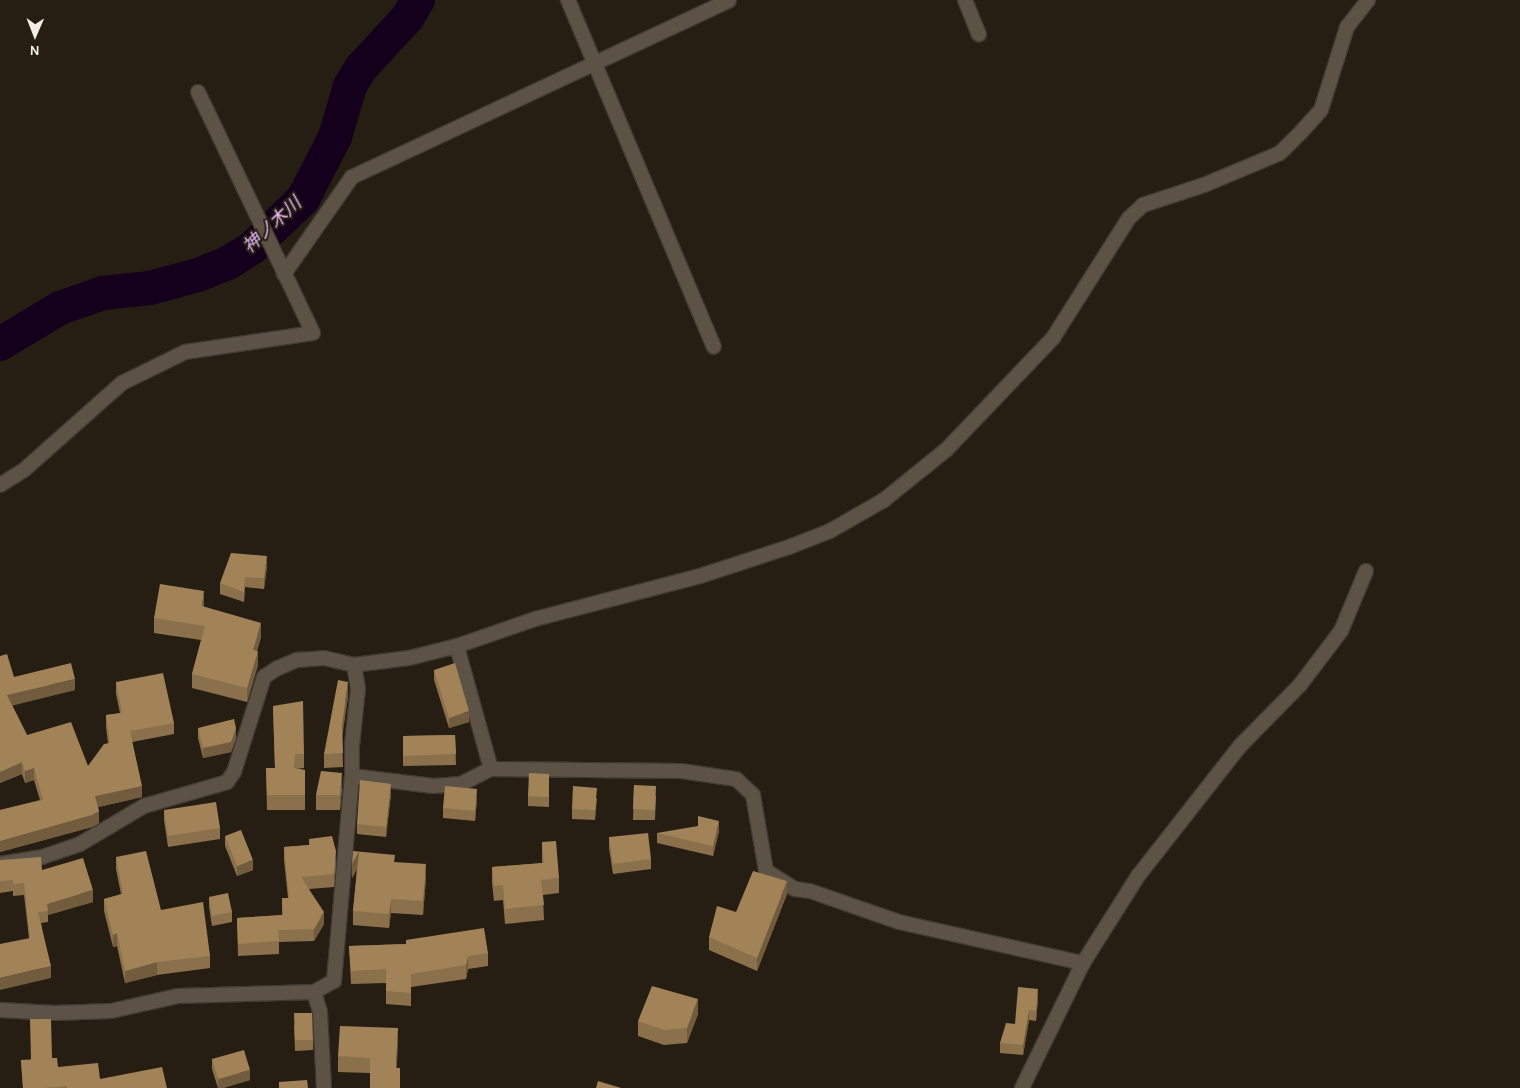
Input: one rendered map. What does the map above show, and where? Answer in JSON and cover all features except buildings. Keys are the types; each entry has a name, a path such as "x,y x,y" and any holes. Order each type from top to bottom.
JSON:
{"street":[{"path":"568,0 714,347"},
{"path":"284,274 352,177 729,0"},
{"path":"965,0 979,34"},
{"path":"0,864 42,857 80,844 144,806 227,782 234,772 264,677 296,660 324,658 354,665 409,658 457,646 535,619 700,576 789,547 830,531 884,500 946,450 1053,338 1129,218 1143,205 1204,185 1280,153 1302,131 1321,110 1347,27 1368,0"},
{"path":"0,484 24,470 122,384 185,352 313,333 198,92"},
{"path":"1022,1088 1083,963 1138,876 1240,746 1300,686 1341,631 1366,571"},
{"path":"457,646 491,769"},
{"path":"0,1010 54,1013 111,1011 178,996 314,992 334,981 358,689 354,665"},
{"path":"352,776 432,786 461,784 491,769 681,771 736,779 753,795 766,871 794,889 810,891 899,922 1083,963"},
{"path":"314,992 320,1012 324,1088"}],"waterway":[{"name":"神ノ木川","path":"0,344 60,308 103,293 150,288 198,275 228,263 252,248 303,199 335,137 350,86 361,68 408,17 418,0"}]}
